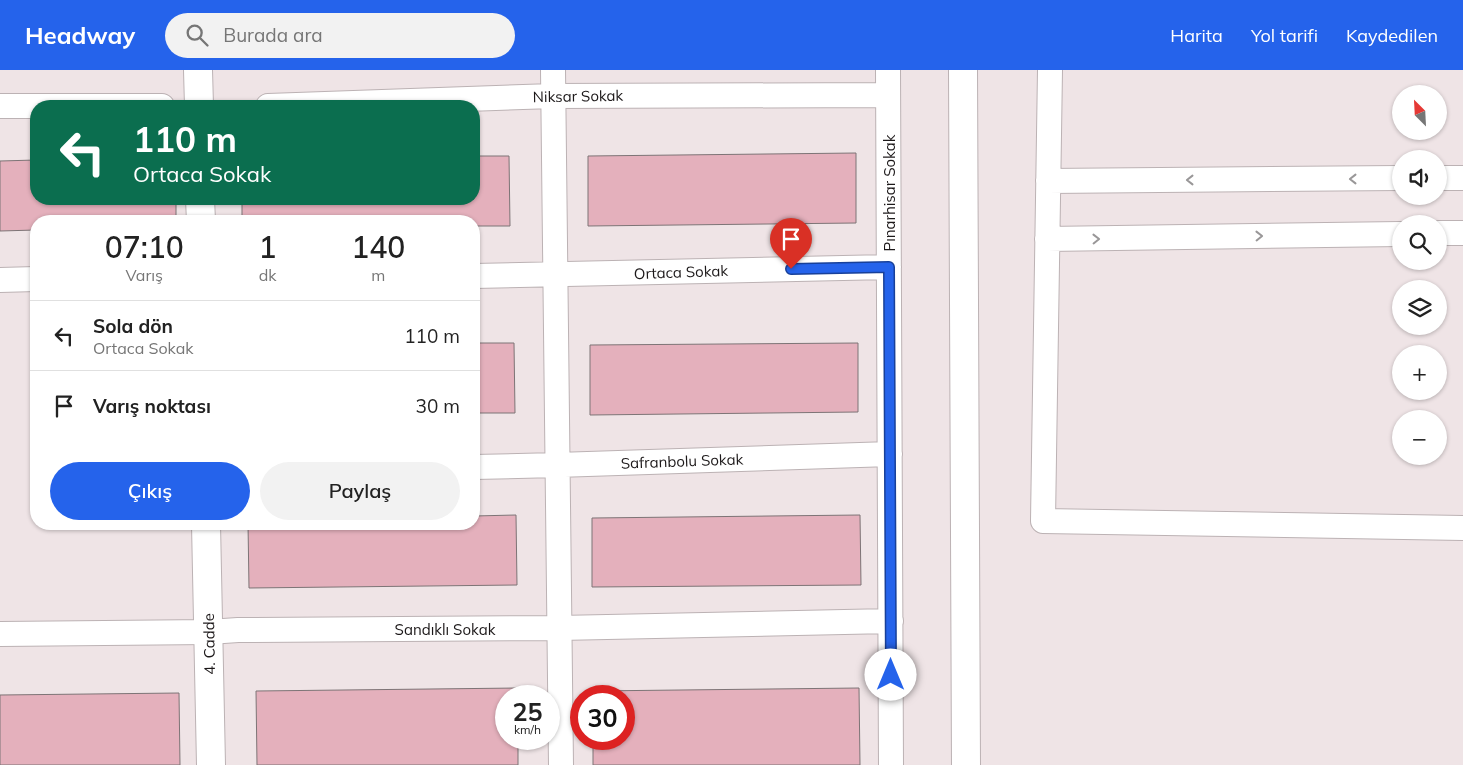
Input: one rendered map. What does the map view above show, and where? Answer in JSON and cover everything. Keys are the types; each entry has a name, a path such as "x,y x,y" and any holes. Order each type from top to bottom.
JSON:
{"street":[{"path":"198,70 198,100"},
{"path":"553,70 561,765"},
{"name":"Pınarhisar Sokak","path":"888,70 891,765"},
{"path":"963,70 966,765"},
{"path":"1050,70 1043,521 1463,528"},
{"name":"Niksar Sokak","path":"439,100 553,96 888,95"},
{"path":"0,106 30,106"},
{"path":"1048,181 1392,178"},
{"path":"1447,178 1463,178"},
{"path":"1447,233 1463,233"},
{"path":"1047,239 1392,234"},
{"name":"Ortaca Sokak","path":"480,276 889,267"},
{"path":"0,280 30,279"},
{"name":"Safranbolu Sokak","path":"480,466 890,454"},
{"name":"4. Cadde","path":"206,530 211,765"},
{"name":"Sandıklı Sokak","path":"0,634 559,628 891,621"}],"building":[{"path":"856,153 856,223 588,226 588,156"},
{"path":"480,156 509,156 510,226 480,226 480,215 242,215 242,205 480,205"},
{"path":"30,160 30,205 176,205 176,215 30,215 30,230 0,231 0,161"},
{"path":"480,343 514,343 515,413 480,413"},
{"path":"858,343 858,412 590,415 590,345"},
{"path":"516,515 517,585 249,588 248,530 480,530 480,516"},
{"path":"860,515 861,585 592,587 592,518"},
{"path":"495,688 495,750 518,750 518,765 257,765 256,691"},
{"path":"859,688 860,765 593,765 593,750 635,750 635,691"},
{"path":"179,693 180,765 0,765 0,695"}],"route":[{"path":"791,269 889,267 891,675"}]}
